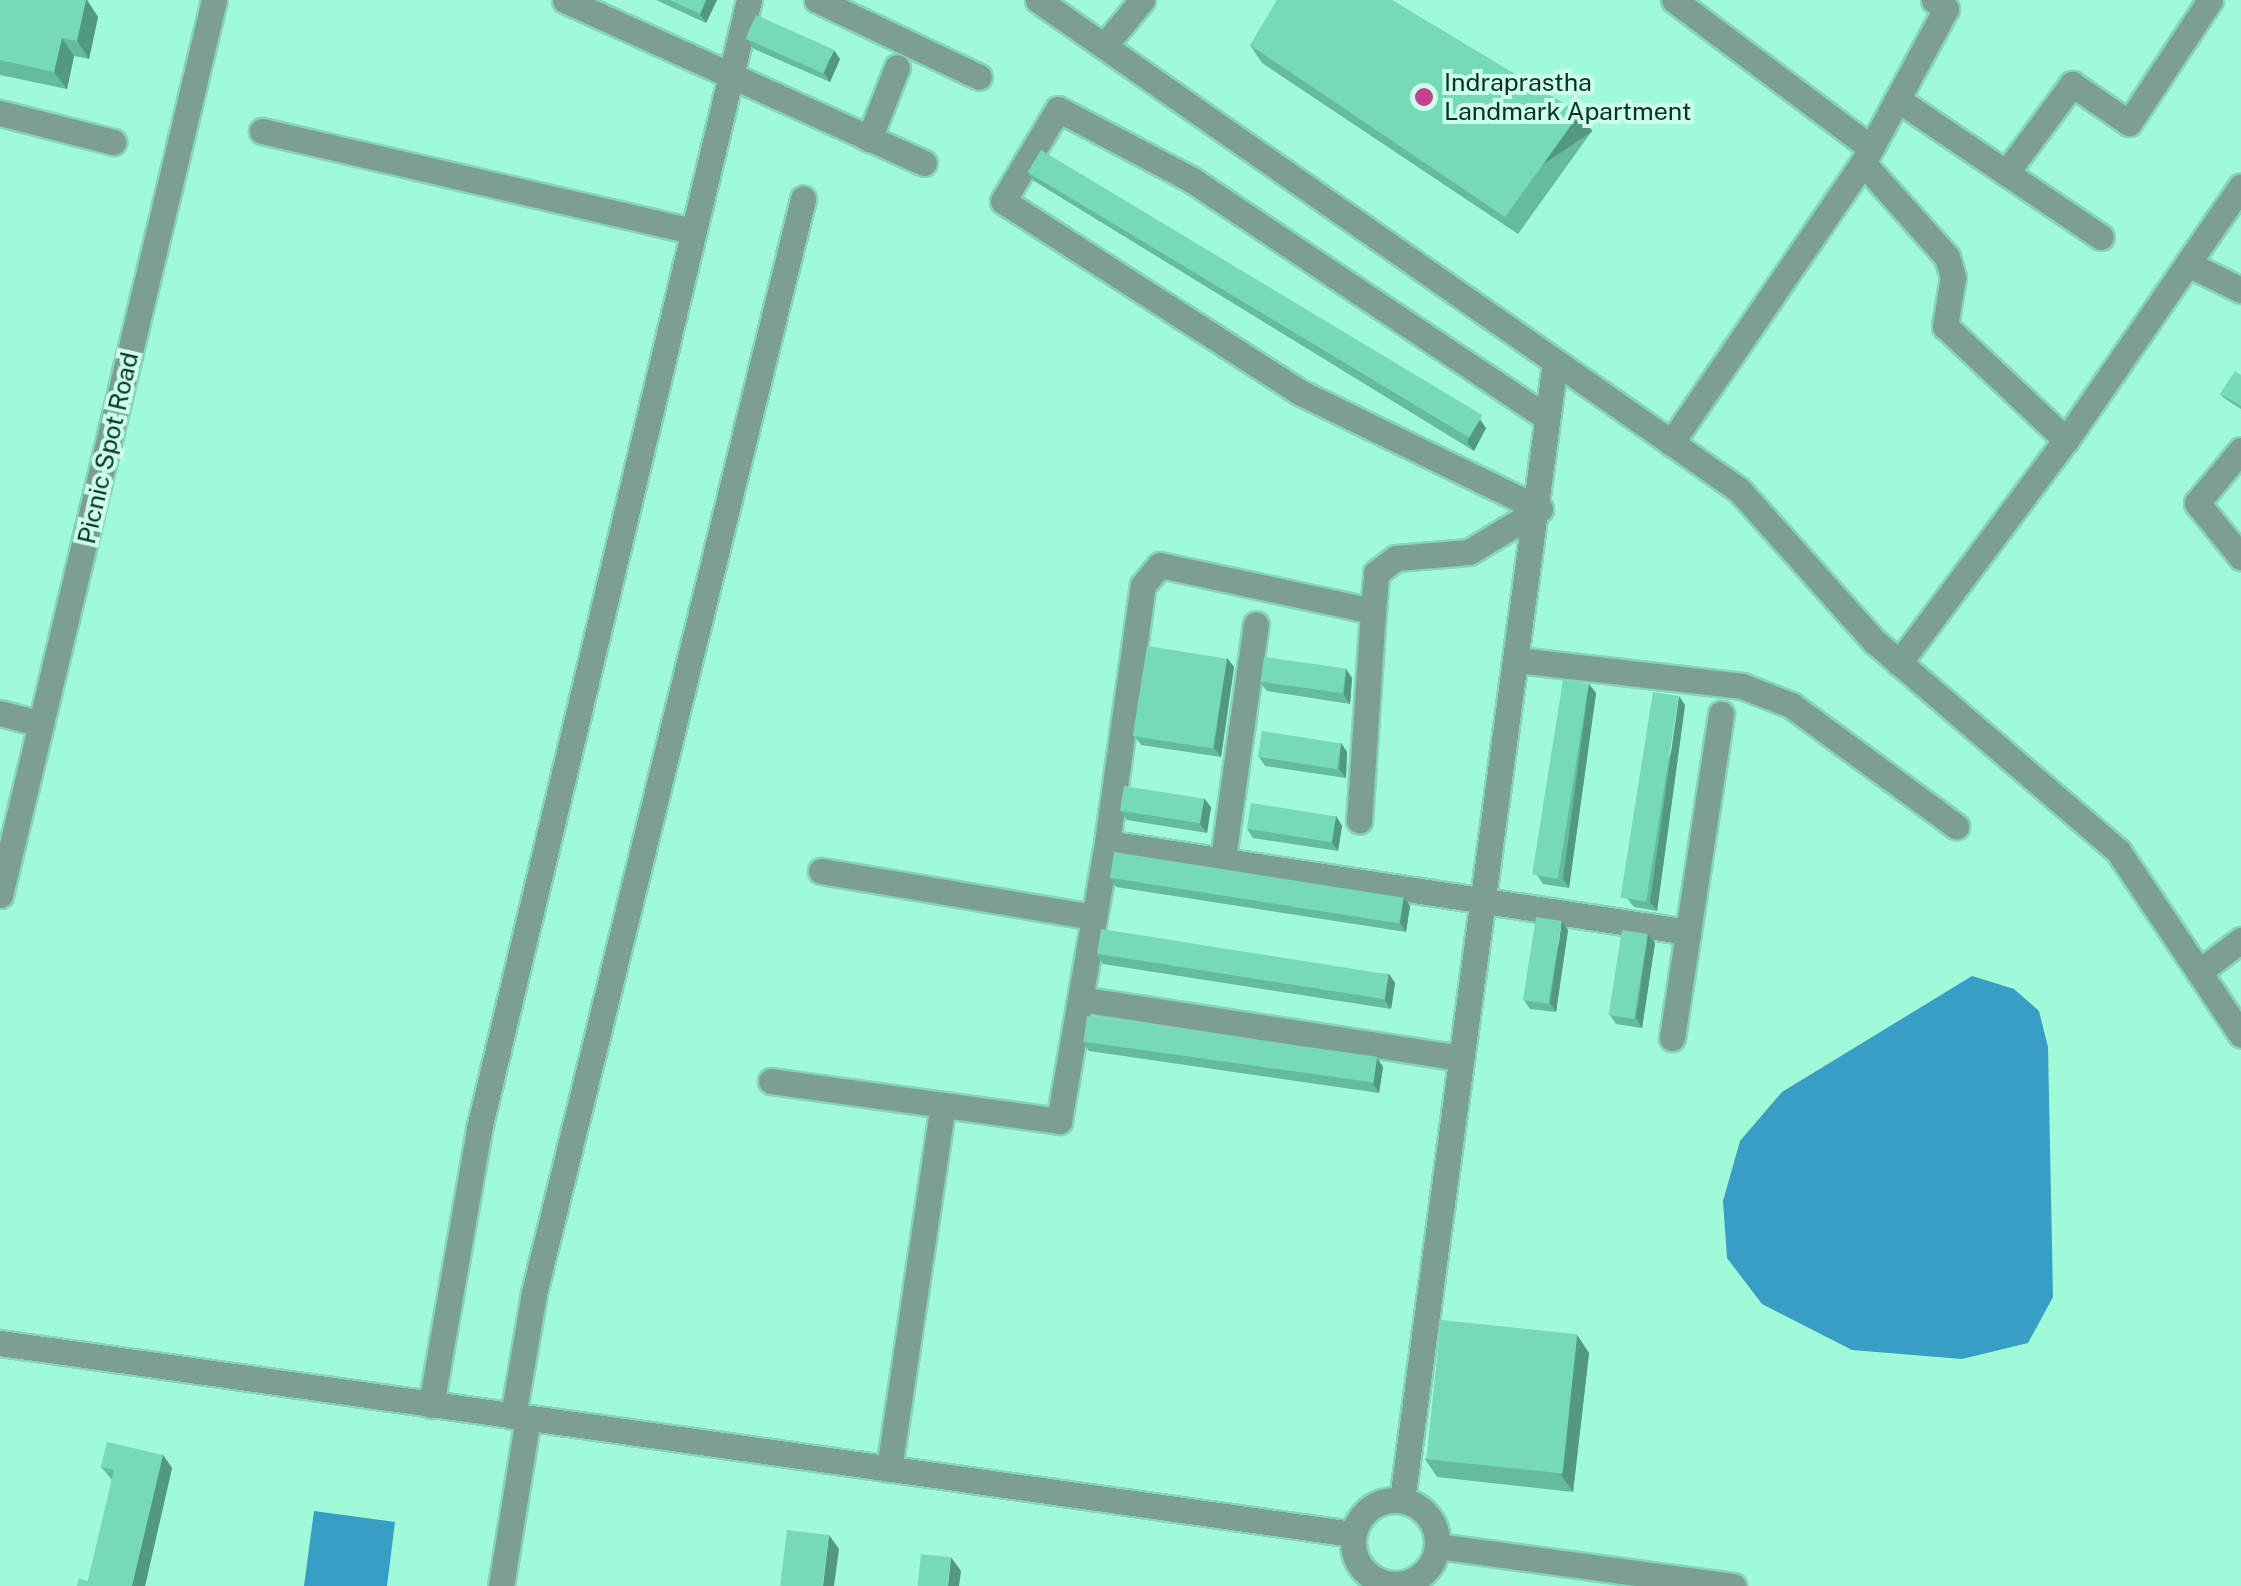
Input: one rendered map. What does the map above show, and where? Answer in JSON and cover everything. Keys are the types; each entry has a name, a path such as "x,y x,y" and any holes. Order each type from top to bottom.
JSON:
{"street":[{"name":"Picnic Spot Road","path":"0,895 214,0"},
{"path":"566,0 924,164"},
{"path":"432,1405 479,1129 749,0"},
{"path":"817,0 979,78"},
{"path":"1104,46 1142,0"},
{"path":"1674,0 1867,156 1947,257 1953,277 1946,326 2066,440"},
{"path":"1671,442 1867,156 1946,9 1934,0"},
{"path":"2006,174 2072,84 2129,123 2210,0"},
{"path":"1046,2 1739,490 1899,662 2118,852 2241,1035"},
{"path":"869,139 897,66"},
{"path":"1897,100 2102,237"},
{"path":"1540,509 1301,392 1003,201 1058,109 1192,180 1546,418"},
{"path":"0,113 113,142"},
{"path":"262,131 693,231"},
{"path":"1899,662 2066,440 2241,186"},
{"path":"501,1586 534,1293 803,199"},
{"path":"2188,264 2241,290"},
{"path":"1402,1500 1460,1058 1540,509 1546,418 1555,363"},
{"path":"2241,450 2197,504 2241,557"},
{"path":"1359,821 1376,573 1396,558 1469,552 1540,509"},
{"path":"771,1082 1059,1121 1107,844 1143,586 1160,565 1373,611"},
{"path":"1223,858 1256,624"},
{"path":"1518,660 1742,686 1791,706 1956,826"},
{"path":"0,713 41,724"},
{"path":"1672,1038 1721,714"},
{"path":"1107,844 1223,858 1688,932"},
{"path":"821,871 1094,917"},
{"path":"2198,972 2241,940"},
{"path":"1080,1000 1460,1058"},
{"path":"889,1469 943,1105"},
{"path":"0,1343 1353,1534"},
{"path":"1402,1500 1430,1517 1438,1546 1420,1576 1388,1585 1360,1566 1353,1534 1370,1507 1402,1500"},
{"path":"1438,1546 1733,1586"}],"water":[{"path":"1972,976 2014,989 2039,1011 2048,1047 2053,1297 2028,1343 1962,1359 1852,1350 1762,1304 1727,1258 1723,1201 1740,1141 1782,1092"},
{"path":"314,1511 395,1522 387,1586 304,1586"}],"building":[{"path":"0,0 86,0 77,41 62,38 54,72 0,60"},
{"path":"670,0 706,0 700,14"},
{"name":"Indraprastha Landmark Apartment","path":"1277,0 1392,0 1580,113 1505,217 1250,45"},
{"path":"756,15 834,50 823,73 745,39"},
{"path":"1041,150 1482,415 1469,438 1028,172"},
{"path":"2235,371 2241,375 2241,406 2220,394"},
{"path":"1147,646 1227,659 1213,749 1133,736"},
{"path":"1264,657 1346,669 1343,693 1261,682"},
{"path":"1563,680 1589,684 1558,879 1532,875"},
{"path":"1653,692 1679,696 1646,902 1620,897"},
{"path":"1262,731 1341,744 1337,769 1258,757"},
{"path":"1124,786 1204,799 1200,823 1120,811"},
{"path":"1251,803 1336,816 1332,842 1247,829"},
{"path":"1114,852 1403,898 1399,924 1110,878"},
{"path":"1536,917 1562,921 1549,1004 1523,1000"},
{"path":"1101,929 1388,975 1385,999 1097,954"},
{"path":"1622,930 1648,934 1634,1019 1609,1015"},
{"path":"1087,1016 1377,1057 1374,1083 1083,1042"},
{"path":"1441,1320 1577,1334 1563,1474 1426,1459"},
{"path":"107,1442 163,1455 132,1586 77,1586 79,1578 88,1581 114,1470 101,1467"},
{"path":"787,1530 829,1535 822,1586 780,1586"},
{"path":"921,1554 951,1557 948,1586 918,1586"}],"place":[{"name":"Indraprastha Landmark Apartment","path":"1424,97"}]}
